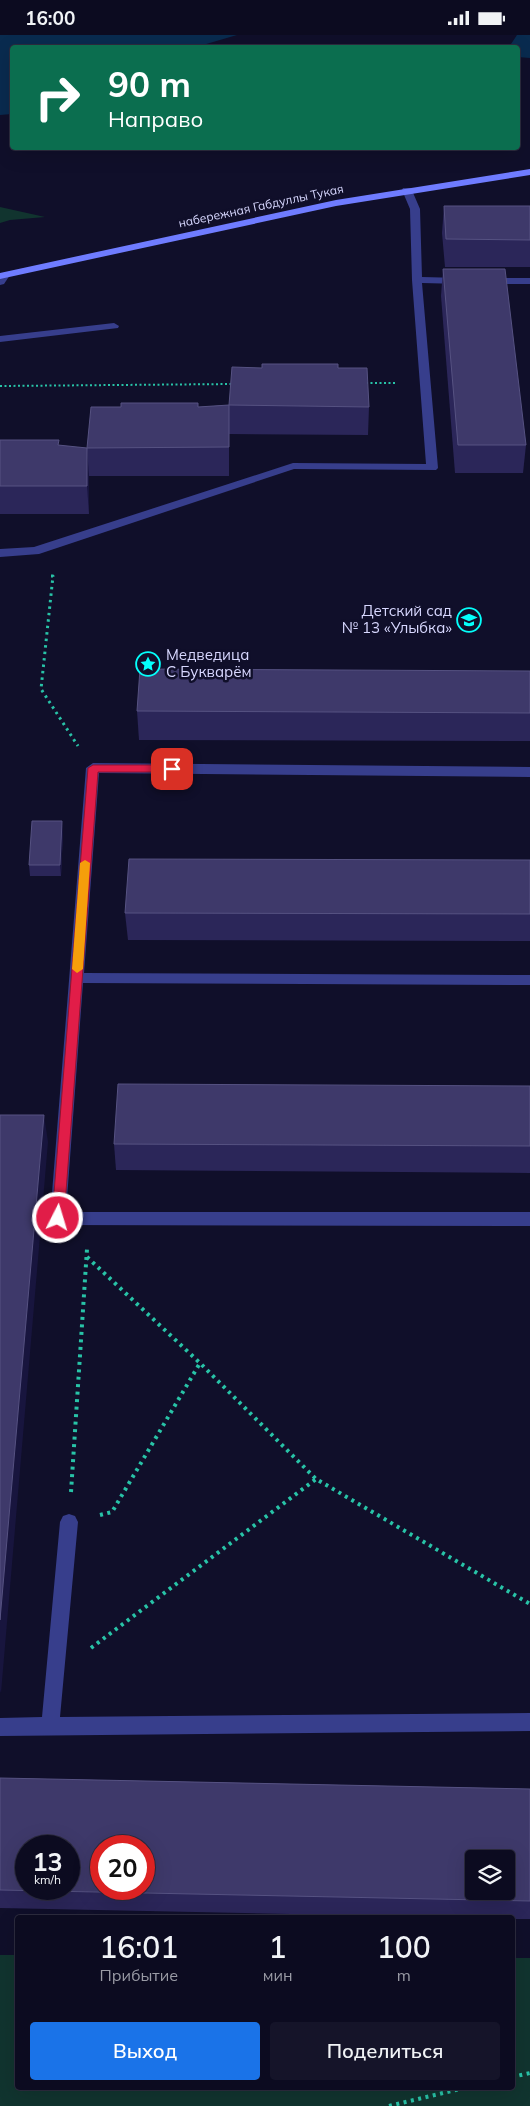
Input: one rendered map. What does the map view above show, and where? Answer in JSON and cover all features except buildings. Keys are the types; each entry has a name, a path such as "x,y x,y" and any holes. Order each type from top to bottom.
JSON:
{"main road":[{"name":"набережная Габдуллы Тукая","path":"2,278 261,218 407,190 530,172"}],"lane":[{"path":"0,553 35,551 293,466 432,468 417,280 415,209 407,190"},
{"path":"417,280 530,281"},
{"path":"0,339 114,326"},
{"path":"530,772 93,768 58,1218 530,1219"},
{"path":"76,978 530,980"},
{"path":"50,1728 69,1522"},
{"path":"0,1727 530,1722"}],"path":[{"path":"366,383 425,382"},
{"path":"0,386 237,384"},
{"path":"44,576 53,576 41,689 93,768"},
{"path":"200,1363 112,1512 69,1522 88,1257 200,1363 316,1479 530,1604"},
{"path":"55,1675 316,1479"},
{"path":"515,2076 530,2073"},
{"path":"389,2106 456,2090"}],"green space":[{"path":"0,207 45,217 10,220 0,223"},
{"path":"0,1955 15,1955 15,2090 515,2090 515,1958 530,1958 530,2106 0,2106"}],"water":[{"path":"0,35 237,35 203,45 10,45 10,114 0,115"},
{"path":"517,35 530,35 530,58 520,57 520,45 510,45"}],"slow traffic":[{"path":"77,969 85,863"}],"place":[{"name":"Детский сад № 13 «Улыбка»","path":"469,620"},
{"name":"Медведица С Букварём","path":"148,664"}],"route":[{"path":"58,1218 93,768 172,769"}]}
